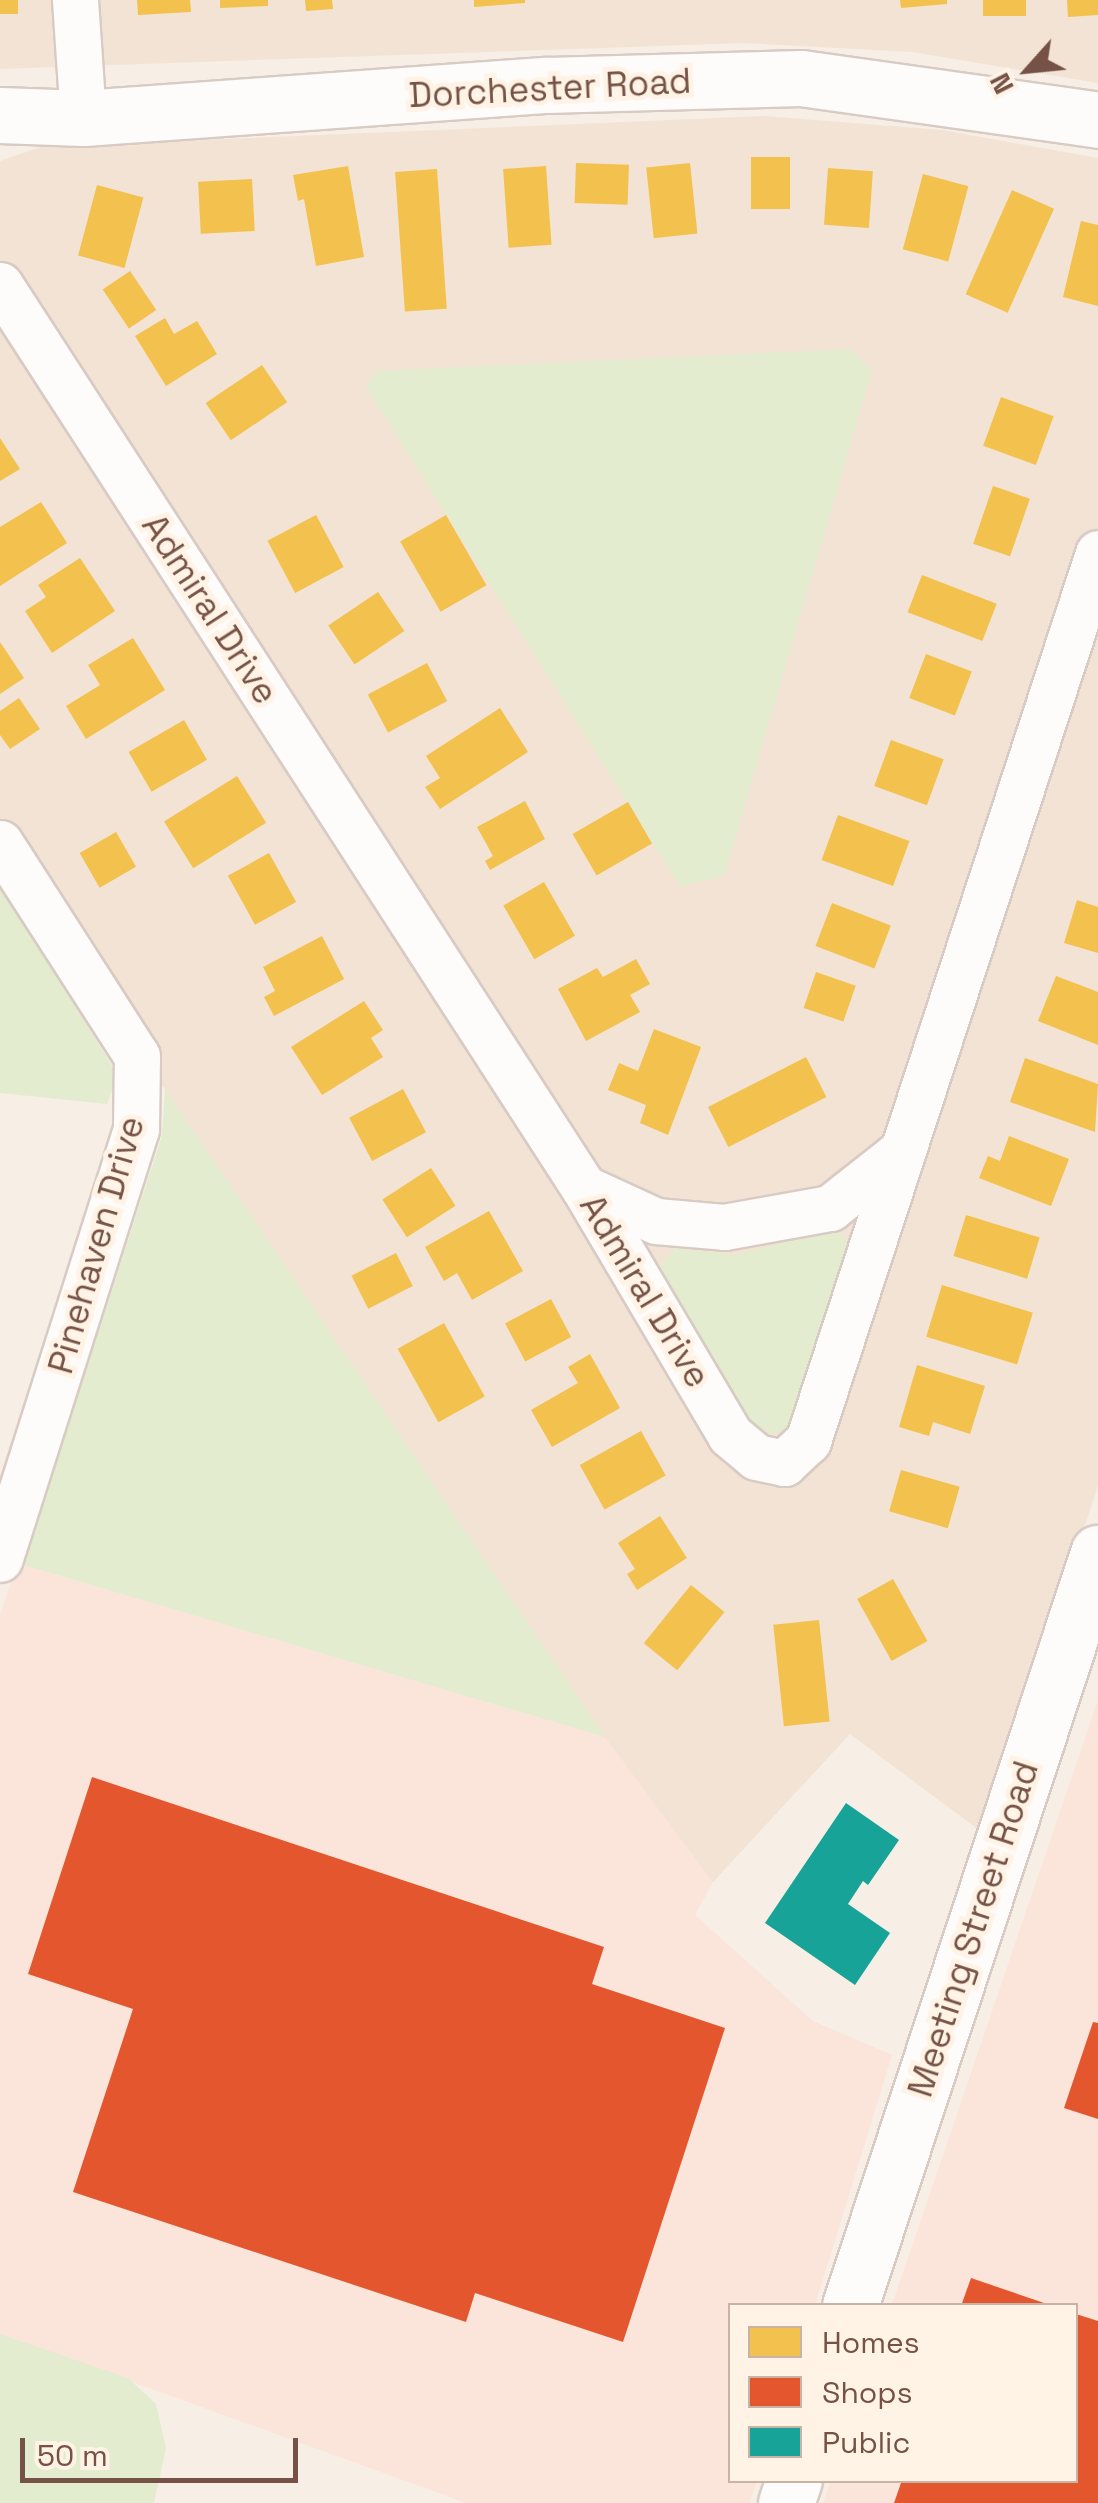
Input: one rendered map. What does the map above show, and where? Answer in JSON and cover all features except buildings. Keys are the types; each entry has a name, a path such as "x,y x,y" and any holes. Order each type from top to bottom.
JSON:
{"main road":[{"name":"Dorchester Road","path":"0,115 83,118 547,84 801,78 1098,120"},
{"name":"Meeting Street Road","path":"851,2303 1098,1553"}],"street":[{"path":"75,0 83,118"},
{"name":"Admiral Drive","path":"0,285 584,1188 730,1435 756,1457 784,1463 808,1440 1098,552"},
{"name":"Pinehaven Drive","path":"0,843 137,1056 136,1129 0,1559"},
{"path":"584,1188 656,1222 724,1227 830,1208 901,1152"}],"shaded area":[{"path":"0,0 1098,0 1098,83 912,52 743,43 0,69"},
{"path":"764,116 942,130 1098,158 1098,1486 983,1833 850,1734 713,1882 642,1796 165,1089 137,1056 0,843 0,161 41,147"},
{"path":"17,1563 605,1737 713,1882 695,1915 813,2021 892,2055 816,2303 728,2303 728,2483 756,2483 749,2503 466,2503 0,2334 0,1616"},
{"path":"1098,1700 1098,2503 823,2503 830,2483 1078,2483 1078,2303 893,2303"}],"green space":[{"path":"850,349 872,370 724,876 680,886 366,387 376,371"},
{"path":"0,885 111,1064 117,1077 107,1104 0,1093"},
{"path":"165,1089 605,1737 17,1563 67,1428 162,1136"},
{"path":"835,1230 846,1240 849,1255 790,1427 777,1434 765,1433 750,1419 660,1266 676,1248 735,1255"},
{"path":"0,2334 128,2378 156,2404 166,2448 154,2503 0,2503"}]}
